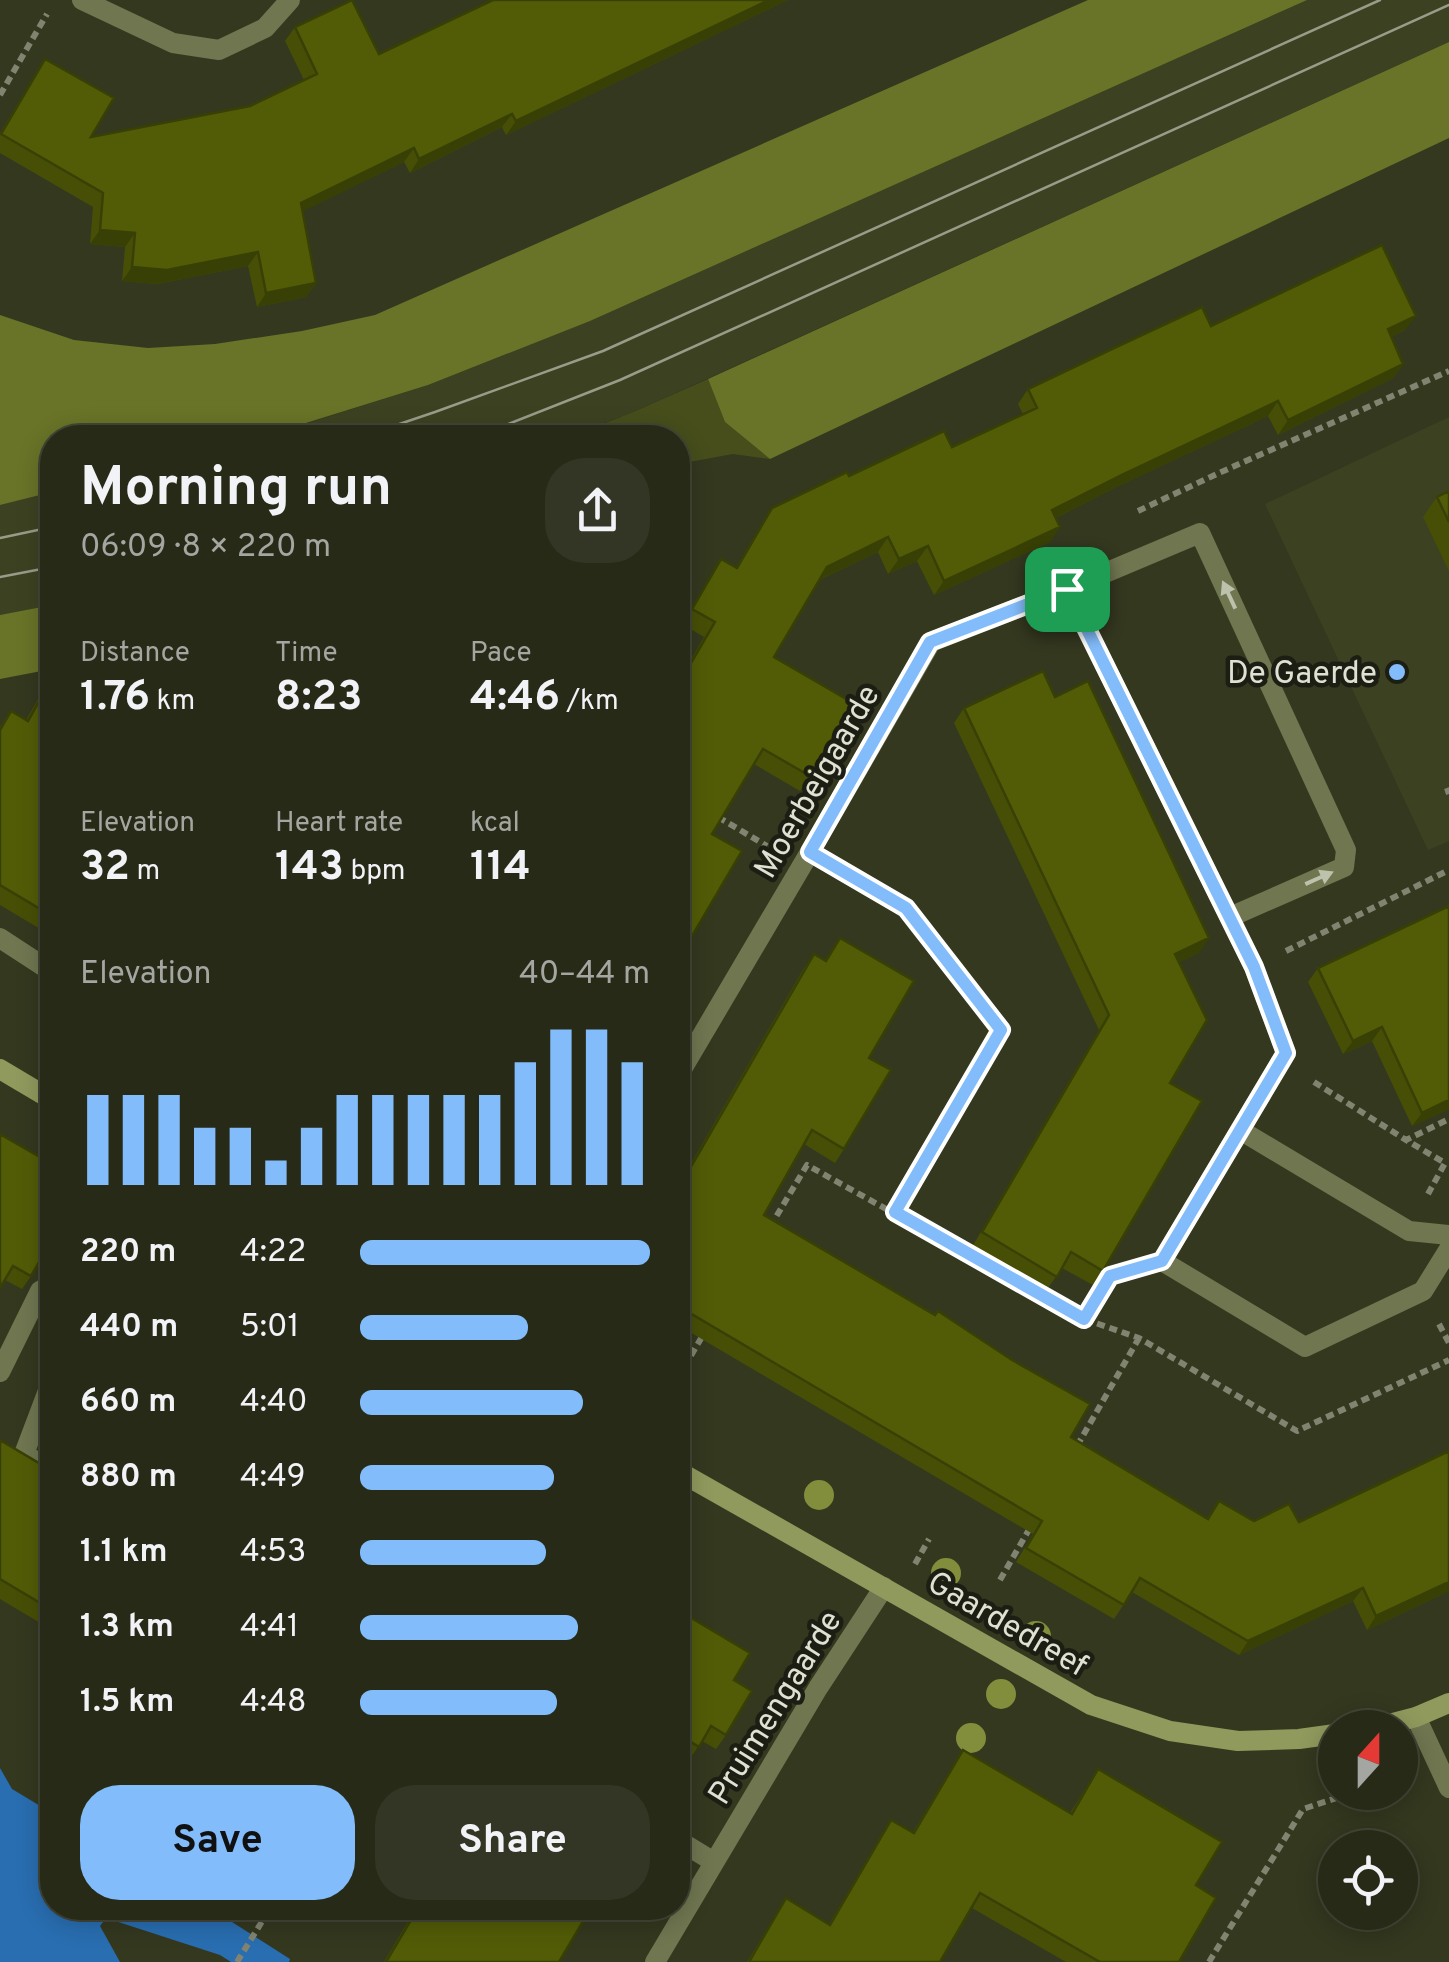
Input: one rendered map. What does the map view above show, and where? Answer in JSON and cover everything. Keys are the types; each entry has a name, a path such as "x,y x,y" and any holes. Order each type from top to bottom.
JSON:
{"street":[{"path":"82,0 173,43 219,50 266,28 290,0"},
{"name":"Moerbeigaarde","path":"690,1056 930,642 1200,532 1346,850 1344,867 1230,917"},
{"path":"1067,589 1254,967 1286,1053 1162,1261 1305,1347 1423,1292 1449,1250"},
{"path":"0,938 40,964"},
{"path":"0,1069 40,1093"},
{"path":"1240,1130 1409,1231 1449,1235"},
{"path":"0,1372 40,1291"},
{"path":"40,1412 24,1454 40,1464"},
{"name":"Gaardedreef","path":"690,1479 1091,1705 1170,1731 1238,1741 1318,1737"},
{"name":"Pruimengaarde","path":"690,1903 818,1688 884,1587"},
{"path":"1418,1716 1449,1703"},
{"path":"1418,1721 1449,1788"},
{"path":"690,1847 714,1862"},
{"name":"Pruimengaarde","path":"655,1962 680,1920"}],"path":[{"path":"0,94 50,9"},
{"path":"1135,512 1449,371"},
{"path":"708,812 906,908 1001,1030 895,1212"},
{"path":"1254,967 1449,870"},
{"path":"1281,1061 1446,1162 1409,1231"},
{"path":"1406,1140 1449,1120"},
{"path":"768,1230 808,1164 1084,1319 1139,1338 1297,1431 1449,1360"},
{"path":"1084,1319 1110,1276 1162,1261"},
{"path":"690,1358 708,1329"},
{"path":"1070,1459 1139,1338"},
{"path":"1000,1580 1040,1511"},
{"path":"1208,1962 1304,1809 1318,1804"},
{"path":"237,1962 262,1920"}],"shaded area":[{"path":"1307,0 1449,0 1449,42 599,425 302,425 428,385 590,321"},
{"path":"708,379 725,422 770,459 733,454 690,462 690,425 600,425"},
{"name":"De Gaerde","path":"1449,417 1449,841 1428,850 1265,504"},
{"path":"40,495 40,607 0,615 0,505"}],"green space":[{"path":"1088,0 1307,0 590,321 428,385 300,425 40,425 40,495 0,505 0,315 74,340 148,348 215,344 375,315"},
{"path":"1449,42 1449,138 770,459 725,422 708,379"},
{"path":"40,607 40,671 0,679 0,615"}],"water":[{"path":"0,1768 12,1789 40,1806 40,1920 104,1920 100,1926 120,1962 0,1962"},
{"path":"112,1920 229,1920 290,1959 231,1962"}],"building":[{"path":"352,0 379,54 493,0 769,0 516,121 512,114 419,159 414,148 301,203 316,283 266,293 258,252 167,270 132,267 135,233 100,230 103,193 1,134 45,59 114,98 91,137 250,106 317,74 295,27"},
{"path":"1382,245 1416,316 1388,329 1403,364 1288,420 1278,401 1052,510 1060,527 944,581 928,546 899,559 888,537 827,567 774,657 853,703 810,776 763,749 712,834 742,851 690,940 690,665 715,622 692,609 721,559 737,568 772,508 847,472 849,476 944,431 952,447 1037,408 1028,389 1202,307 1211,326"},
{"path":"1449,491 1449,522 1437,497"},
{"path":"1043,671 1055,697 1088,681 1209,938 1175,954 1207,1020 1170,1083 1202,1101 1103,1271 1071,1252 1057,1277 982,1232 1109,1015 964,708"},
{"path":"40,700 40,909 0,885 0,730 11,711 28,721"},
{"path":"1449,906 1449,1100 1422,1113 1382,1027 1353,1041 1318,968"},
{"path":"840,938 914,981 869,1058 891,1070 844,1149 812,1130 764,1215 935,1315 938,1311 1012,1360 1090,1404 1071,1437 1208,1519 1219,1501 1254,1521 1289,1504 1299,1522 1449,1451 1449,1582 1376,1616 1363,1588 1248,1641 1140,1578 1124,1605 1026,1548 1042,1521 690,1313 690,1168 814,954 826,961"},
{"path":"0,1134 40,1157 40,1261 31,1276 13,1266 0,1288"},
{"path":"0,1440 40,1462 40,1603 0,1579"},
{"path":"690,1617 750,1653 734,1680 752,1691 726,1735 711,1726 699,1747 690,1741"},
{"path":"963,1750 1072,1814 1098,1769 1222,1842 1196,1885 1216,1898 1179,1962 1100,1962 980,1893 940,1962 749,1962 786,1898 830,1925 891,1820 914,1833"},
{"path":"411,1920 584,1920 559,1962 386,1962"}],"tram line":[{"path":"396,425 603,351 1380,0"},
{"path":"506,425 620,380 1449,5"},
{"path":"0,538 40,530"},
{"path":"0,577 40,569"}],"place":[{"name":"De Gaerde","path":"1397,672"}],"route":[{"path":"1067,589 1254,967 1286,1053 1162,1261 1110,1276 1084,1319 895,1212 1001,1030 906,908 810,852 930,642 1067,589"}]}
